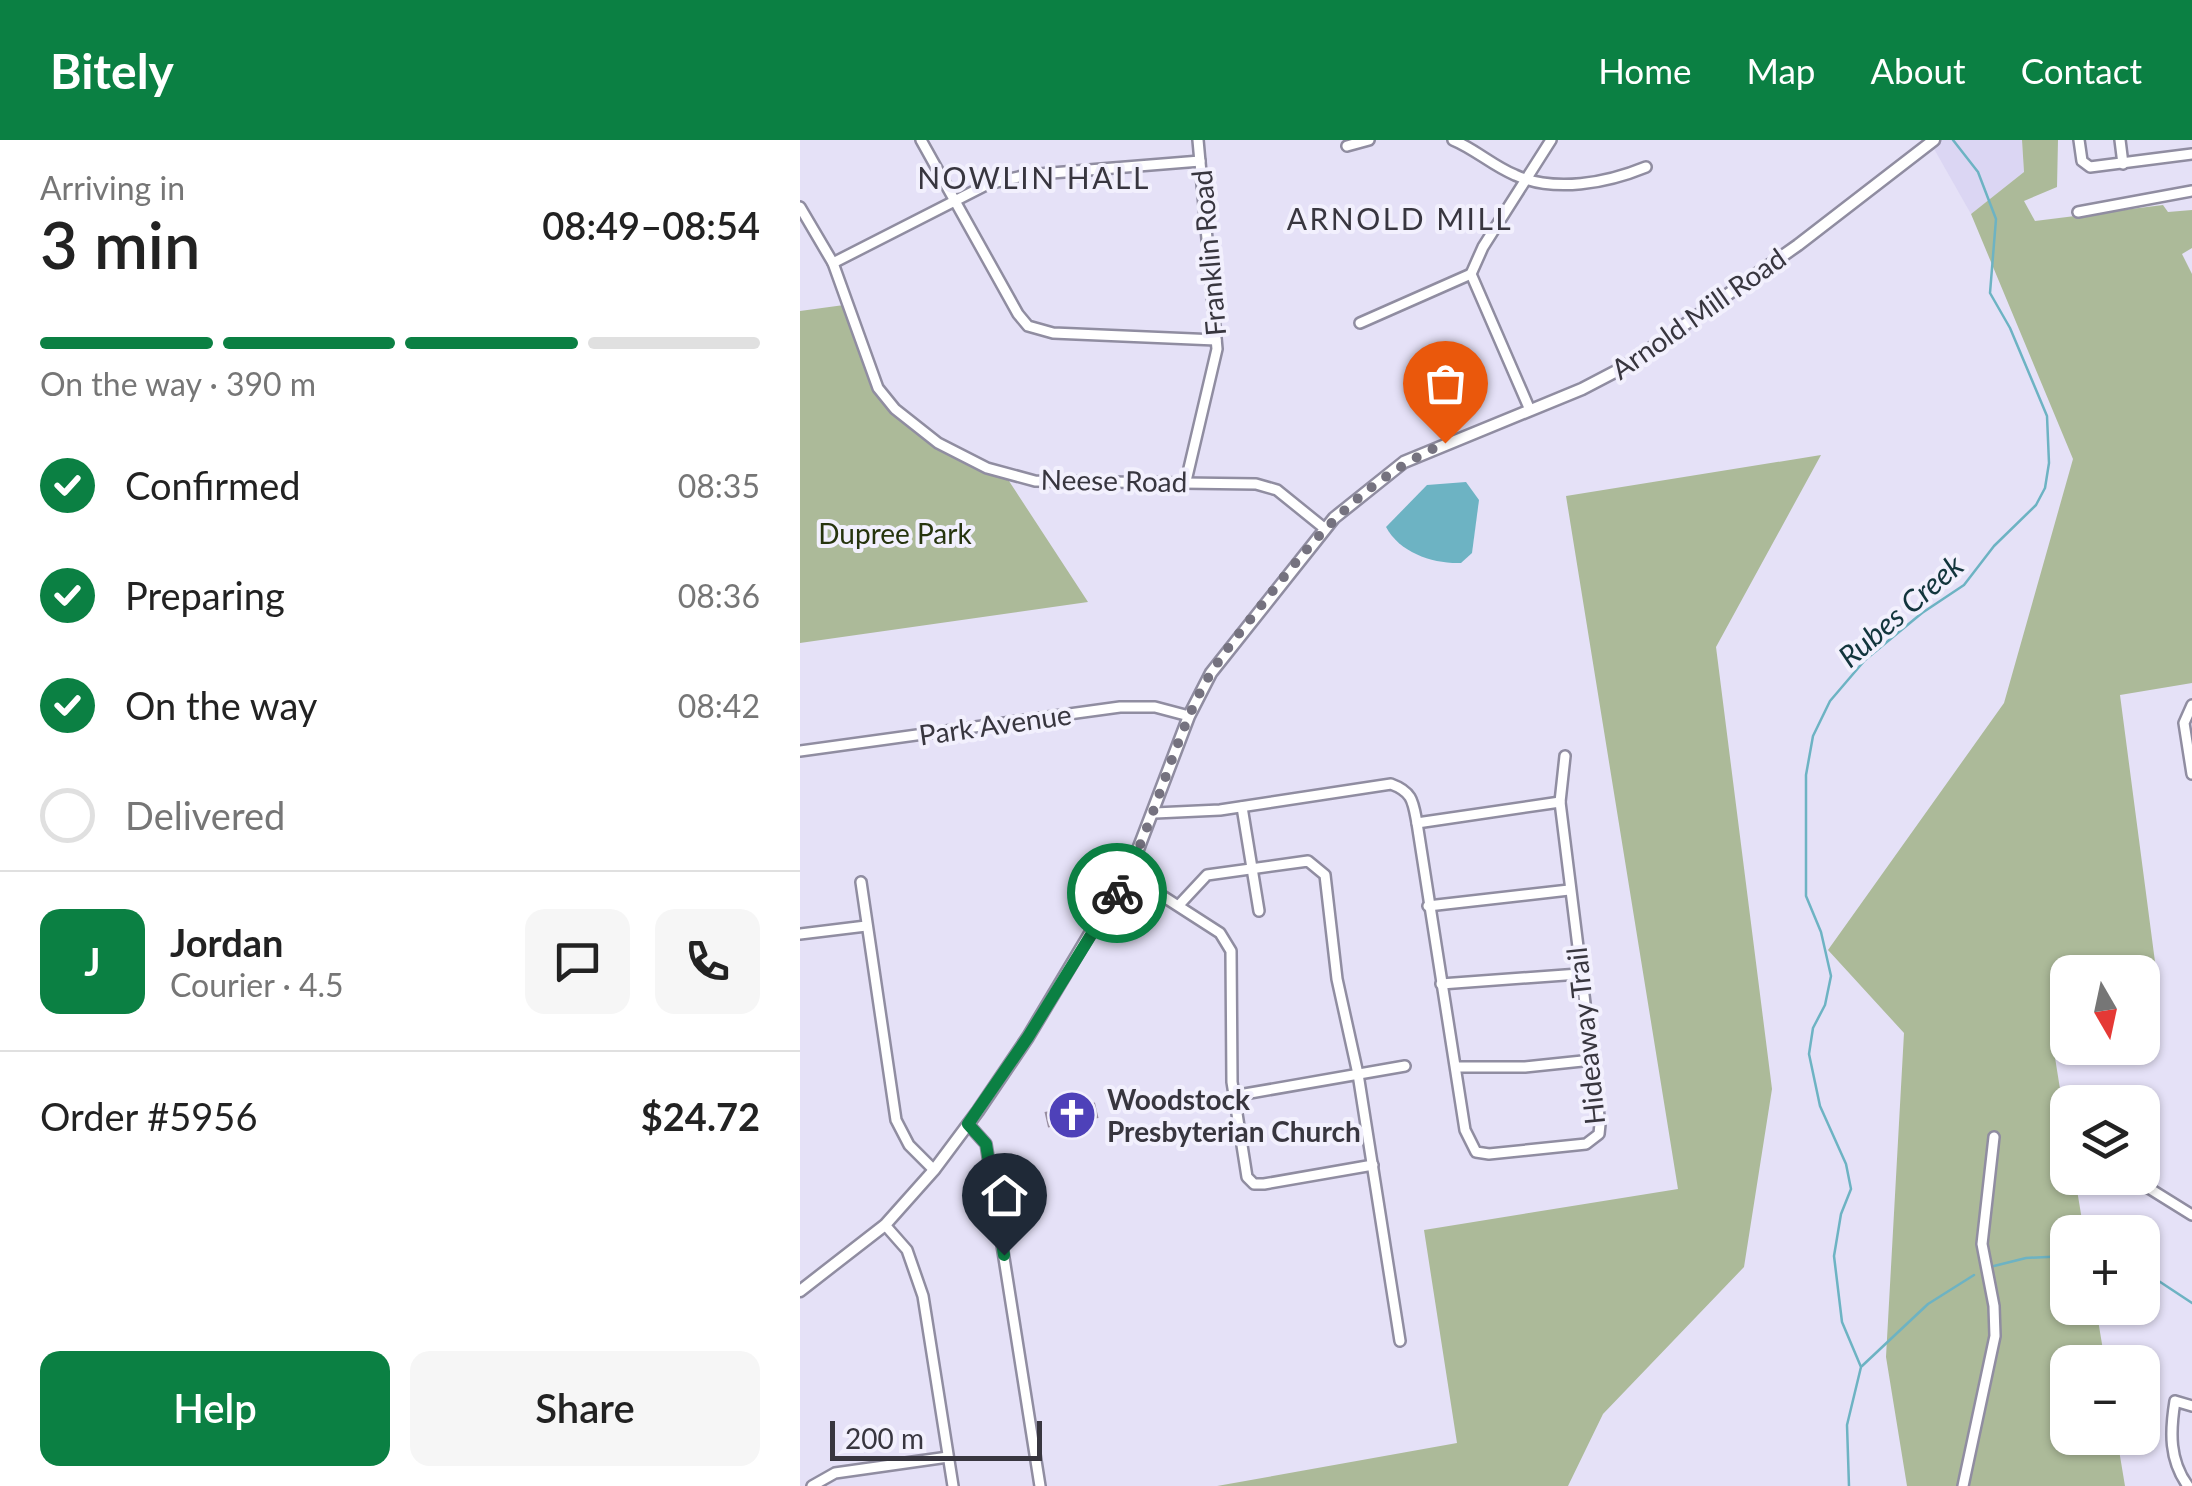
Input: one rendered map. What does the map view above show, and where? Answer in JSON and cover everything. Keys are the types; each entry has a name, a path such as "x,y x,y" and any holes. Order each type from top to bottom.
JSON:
{"main road":[{"name":"Arnold Mill Road","path":"800,1291 885,1224 934,1170 968,1124 1111,902 1155,813 1189,716 1230,646 1324,528 1356,497 1404,462 1608,376 1656,347 1934,140"}],"street":[{"path":"921,140 1028,326 1052,333 1216,340"},
{"name":"Franklin Road","path":"1186,482 1208,395 1216,340 1198,140"},
{"path":"1347,146 1369,140"},
{"path":"1453,140 1527,179 1564,185 1646,167"},
{"path":"1360,323 1470,274 1551,140"},
{"path":"2079,140 2085,165 2096,168 2192,154"},
{"path":"2120,140 2123,164"},
{"path":"832,263 988,184 1027,175 1200,160"},
{"path":"2078,212 2192,191"},
{"name":"Neese Road","path":"800,207 832,263 878,388 904,418 938,444 987,468 1021,479 1246,482 1276,490 1324,528"},
{"path":"1470,274 1530,410"},
{"path":"2192,705 2184,723 2192,774"},
{"name":"Park Avenue","path":"800,751 1120,707 1155,706 1189,716"},
{"name":"Hideaway Trail","path":"1418,824 1428,906 1470,1143 1476,1152 1500,1153 1594,1141 1600,1124 1560,802 1565,756"},
{"path":"1155,813 1173,815 1242,807 1391,784 1411,795 1418,824 1560,802"},
{"path":"1242,807 1260,911"},
{"path":"1180,905 1207,875 1308,861 1325,875 1338,979 1358,1074 1400,1341"},
{"path":"861,882 896,1120 909,1145 934,1170"},
{"path":"1147,886 1220,933 1231,951 1233,1096 1247,1177 1254,1184 1373,1165"},
{"path":"1428,906 1569,890"},
{"path":"800,934 866,926"},
{"path":"1442,984 1579,974"},
{"path":"1456,1067 1525,1067 1592,1060"},
{"path":"1233,1096 1406,1066"},
{"path":"968,1124 986,1144 1040,1486"},
{"path":"1963,1486 1994,1336 1994,1306 1982,1244 1994,1137"},
{"path":"2160,1195 2192,1215"},
{"path":"885,1224 907,1250 918,1275 953,1486"},
{"path":"2186,1485 2172,1449 2172,1421 2174,1401 2192,1406"},
{"path":"812,1486 835,1473 948,1457"}],"shaded area":[{"path":"1929,140 2022,140 2024,172 1971,214"}],"green space":[{"path":"2022,140 2058,140 2057,187 2024,201 2035,221 2163,205 2168,212 2192,210 2192,248 2182,254 2192,274 2192,683 2120,695 2154,955 2050,955 2050,1065 2056,1065 2059,1085 2050,1085 2050,1195 2078,1195 2081,1215 2050,1215 2050,1325 2099,1325 2102,1345 2050,1345 2050,1455 2120,1455 2125,1486 1907,1486 1886,1357 1904,1033 1828,950 2004,703 2073,459 1971,214 2024,172"},
{"name":"Dupree Park","path":"844,305 866,371 887,408 933,445 1009,481 1088,602 800,643 800,311"},
{"path":"1821,455 1716,647 1772,1089 1744,1267 1603,1414 1568,1486 1217,1486 1457,1443 1424,1230 1678,1189 1566,496"}],"water":[{"path":"1466,482 1479,500 1472,553 1461,563 1418,555 1400,544 1386,527 1427,485"}],"building":[{"name":"Woodstock Presbyterian Church","path":"1094,1104 1097,1117 1049,1126 1046,1113"}],"waterway":[{"name":"Rubes Creek","path":"1849,1486 1847,1425 1861,1367 1842,1322 1834,1256 1841,1214 1851,1189 1846,1164 1820,1106 1809,1054 1813,1028 1825,1005 1831,976 1821,932 1806,896 1806,775 1813,736 1830,701 1865,660 1922,613 1964,585 1994,546 2036,505 2045,488 2049,463 2047,416 2010,328 1990,293 1996,219 1978,172 1953,140"},
{"path":"1994,1266 2050,1257"},
{"path":"1862,1366 1928,1304 1974,1275"},
{"path":"2160,1282 2192,1303"}],"way so far":[{"path":"1117,893 1150,825 1196,700 1230,646 1334,518 1390,471 1445,443"}],"place":[{"name":"Woodstock Presbyterian Church","path":"1072,1115"}],"district":[{"name":"NOWLIN HALL","path":"1034,177"},
{"name":"ARNOLD MILL","path":"1400,218"}],"route":[{"path":"1004,1255 986,1144 968,1124 1028,1037 1117,893"}]}
